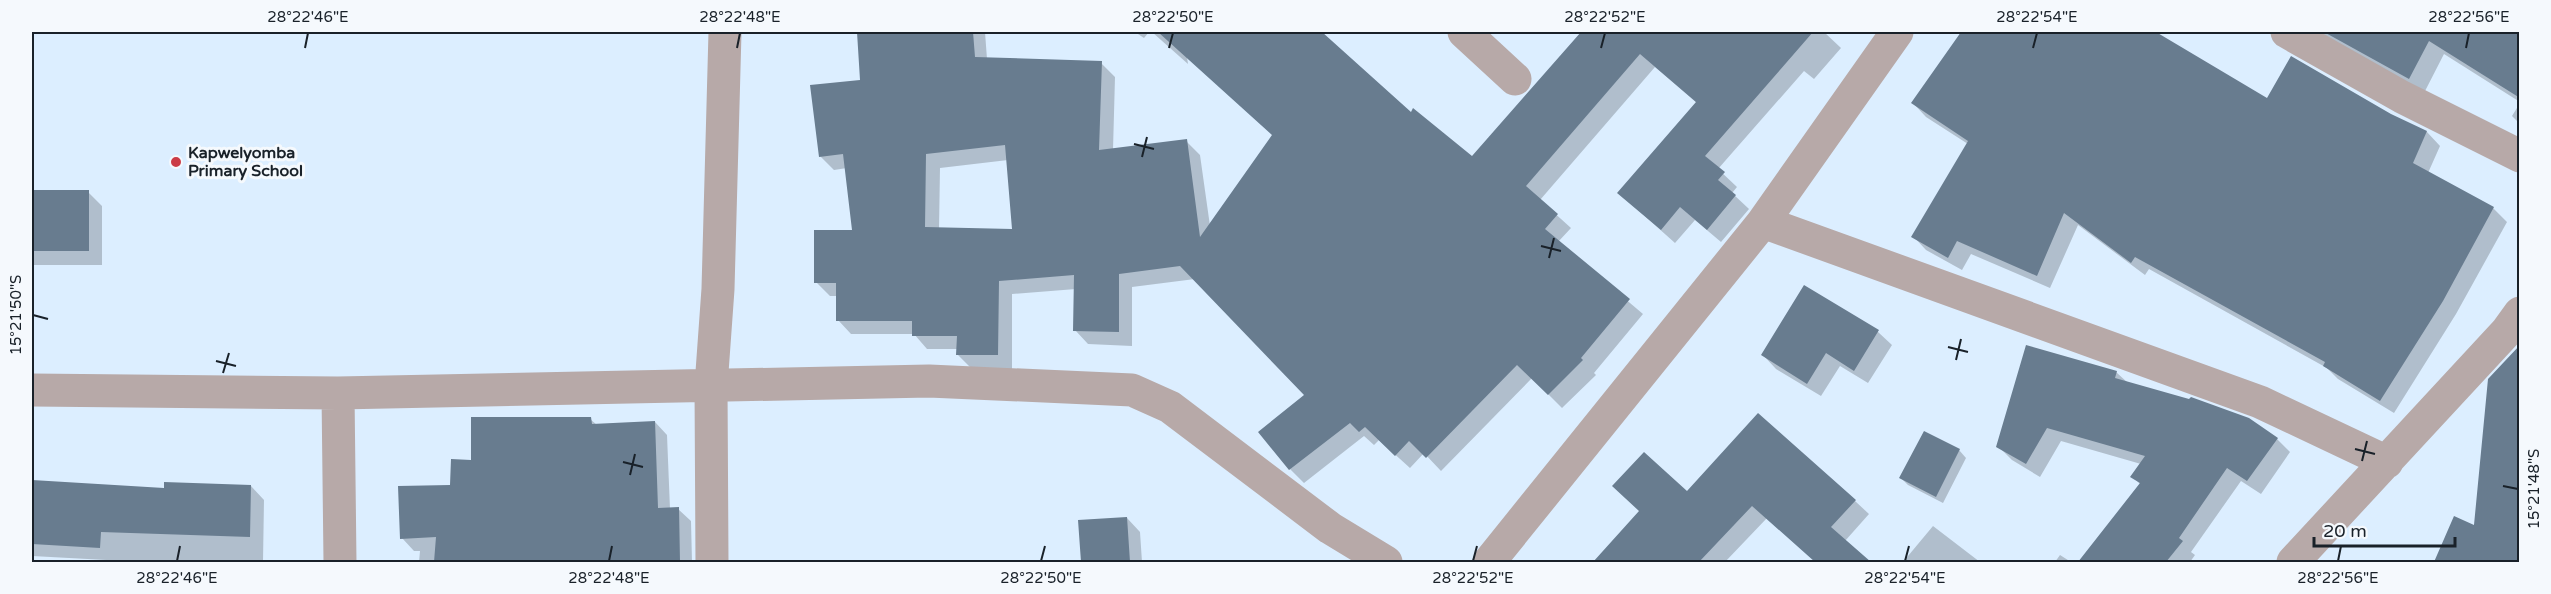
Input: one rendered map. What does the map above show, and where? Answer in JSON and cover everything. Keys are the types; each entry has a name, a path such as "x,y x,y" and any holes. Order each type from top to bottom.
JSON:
{"street":[{"path":"712,562 711,386 718,289 725,32"},
{"path":"1464,32 1515,79"},
{"path":"1489,562 1763,222 1897,32"},
{"path":"2286,32 2403,97 2520,156"},
{"path":"1763,222 2260,402 2387,462"},
{"path":"2293,562 2517,321"},
{"path":"32,390 338,393 929,381 1132,390 1170,407 1330,528 1386,562"},
{"path":"338,393 340,562"}],"building":[{"path":"857,32 973,32 975,57 1102,61 1099,150 1187,139 1200,237 1272,135 1158,32 1322,32 1411,112 1413,108 1472,156 1581,32 1813,32 1705,156 1725,172 1718,180 1736,195 1707,230 1680,207 1661,230 1617,193 1696,102 1640,54 1526,186 1558,214 1545,229 1630,299 1581,358 1583,360 1548,395 1517,365 1426,458 1409,441 1395,456 1365,427 1359,432 1350,423 1289,470 1258,432 1304,395 1180,266 1119,274 1119,332 1073,331 1074,275 999,281 998,355 956,355 957,336 912,336 912,321 836,321 836,283 814,283 814,230 852,230 843,154 819,157 810,85 860,80","holes":["1005,145 1012,229 925,227 926,154"]},
{"path":"1961,32 2156,32 2267,98 2291,56 2391,114 2427,131 2413,163 2494,207 2443,301 2380,401 2323,366 2325,362 2135,257 2131,263 2064,213 2037,276 1957,241 1948,258 1911,237 1968,141 1911,103"},
{"path":"2324,32 2520,32 2520,98 2429,41 2409,79"},
{"path":"32,190 89,190 89,251 32,251"},
{"path":"1804,285 1879,330 1854,371 1826,353 1807,384 1761,355"},
{"path":"2026,345 2117,371 2115,378 2189,399 2191,397 2249,418 2278,438 2247,481 2227,468 2179,538 2183,541 2166,562 2078,562 2140,483 2130,477 2145,456 2047,428 2026,464 1996,447"},
{"path":"2520,345 2520,562 2434,562 2454,516 2474,525 2488,379"},
{"path":"1758,413 1856,500 1831,527 1871,562 1815,562 1752,506 1699,562 1593,562 1639,511 1612,486 1644,452 1687,491"},
{"path":"471,417 591,417 592,424 655,421 658,508 679,507 680,562 434,562 436,537 400,539 398,486 450,485 451,459 471,460"},
{"path":"1924,431 1960,449 1936,497 1899,478"},
{"path":"32,480 164,488 164,482 251,485 250,537 101,532 100,548 32,544"},
{"path":"1127,517 1130,562 1081,562 1078,520"}],"place":[{"name":"Kapwelyomba Primary School","path":"176,162"}]}
